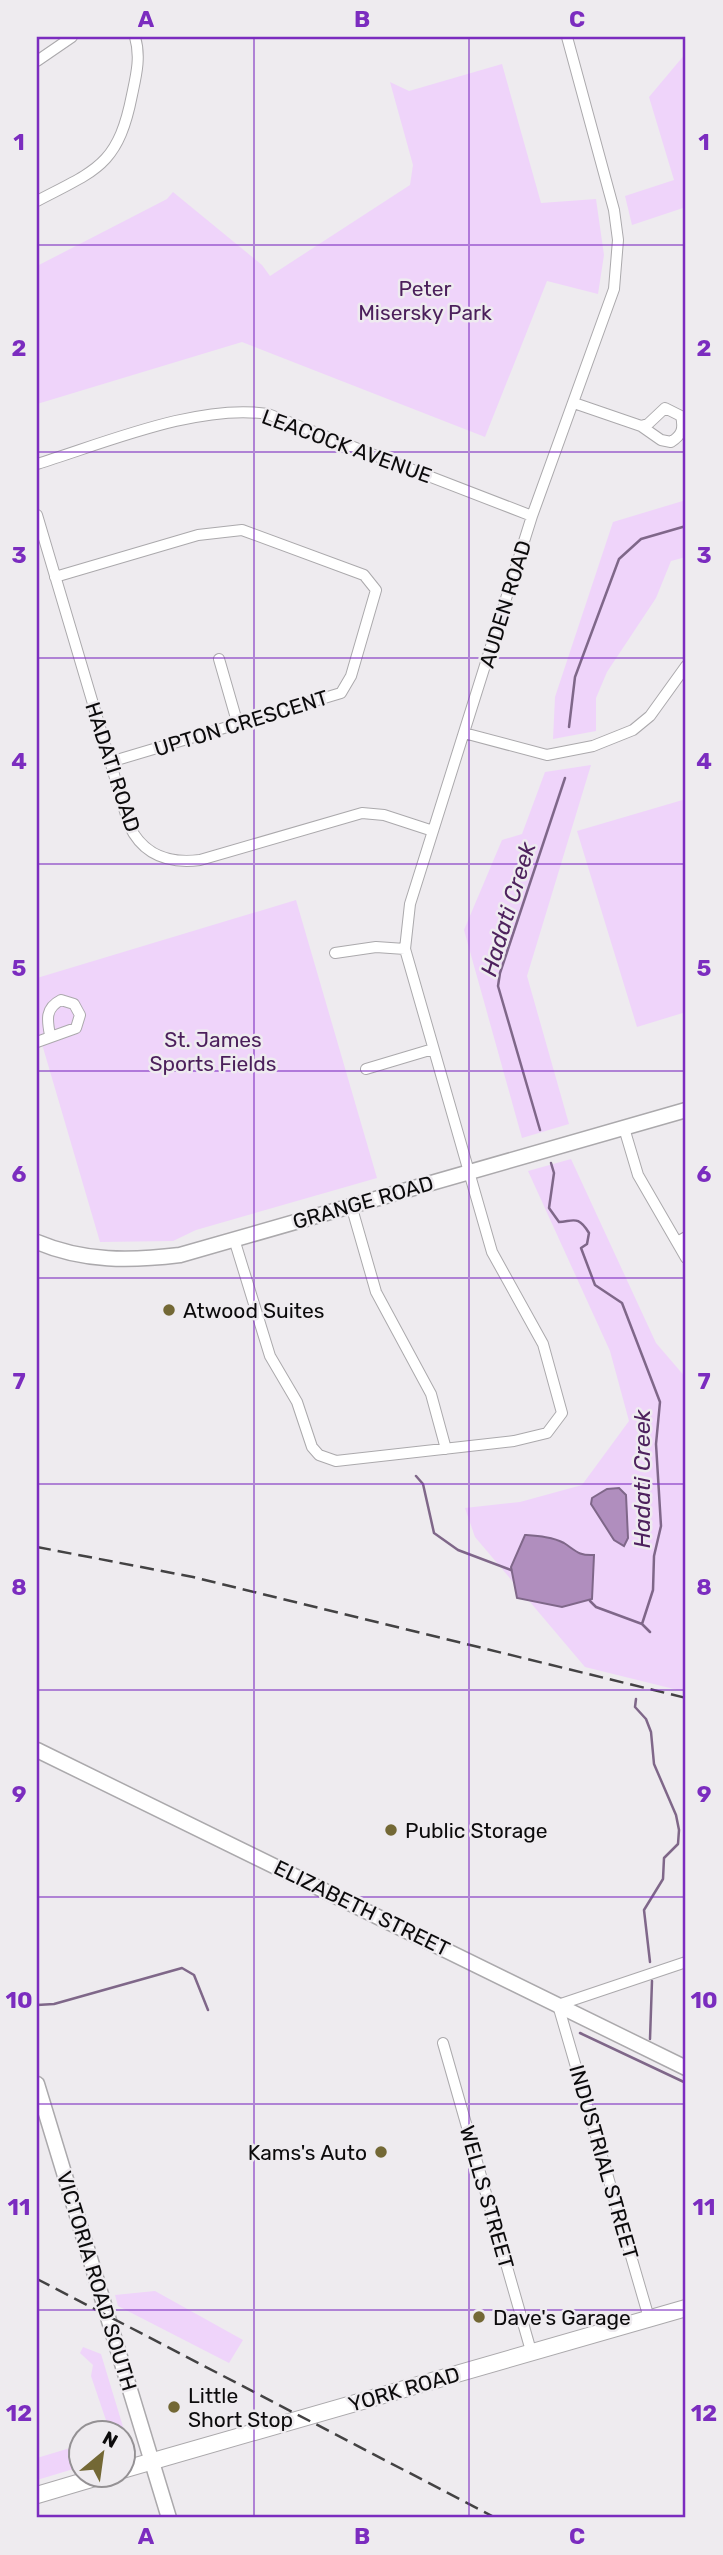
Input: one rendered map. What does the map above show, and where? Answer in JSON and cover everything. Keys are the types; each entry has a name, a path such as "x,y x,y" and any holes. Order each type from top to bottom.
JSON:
{"main road":[{"name":"GRANGE ROAD","path":"37,1242 103,1259 140,1260 180,1255 686,1110"},
{"name":"ELIZABETH STREET","path":"37,1750 686,2068"},
{"name":"VICTORIA ROAD SOUTH","path":"37,2084 169,2518"},
{"name":"YORK ROAD","path":"136,2466 686,2308"},
{"path":"37,2495 66,2486"}],"street":[{"path":"37,61 72,37"},
{"path":"37,201 96,170 119,142 138,66 135,37"},
{"name":"AUDEN ROAD","path":"446,1449 514,1441 547,1433 562,1413 543,1345 492,1252 405,948 410,904 532,516 614,289 618,230 567,37"},
{"path":"574,404 641,426"},
{"name":"LEACOCK AVENUE","path":"37,464 204,414 243,410 268,414 532,516"},
{"name":"HADATI ROAD","path":"37,515 136,841 163,859 181,862 201,860 362,813 384,815 433,831"},
{"name":"UPTON CRESCENT","path":"55,577 198,535 242,530 364,575 376,590 347,686 333,698 110,762"},
{"path":"219,659 238,725"},
{"path":"464,733 547,755 593,746 633,730 650,716 686,666"},
{"path":"335,953 376,947 405,948"},
{"path":"37,1042 50,1035"},
{"path":"366,1069 433,1049"},
{"path":"624,1128 638,1175 681,1239 686,1258"},
{"path":"234,1239 267,1349 297,1402 312,1447 319,1455 336,1461 446,1449 431,1394 376,1292 351,1205"},
{"path":"558,2005 686,1962"},
{"name":"INDUSTRIAL STREET","path":"558,2005 649,2318"},
{"name":"WELLS STREET","path":"443,2043 531,2351"}],"green space":[{"path":"686,53 686,207 632,225 625,196 674,180 649,97"},
{"name":"Peter Misersky Park","path":"502,64 541,203 596,199 604,255 598,294 547,281 485,437 242,342 37,404 37,266 167,199 173,192 262,265 270,276 410,185 413,165 390,82 409,91"},
{"path":"686,500 686,557 671,561 656,598 607,672 596,698 596,731 553,739 555,697 613,522"},
{"path":"591,765 527,976 569,1124 522,1138 464,930 502,840 522,834 545,772"},
{"path":"686,799 686,1012 637,1027 577,831"},
{"name":"St. James Sports Fields","path":"296,900 377,1178 196,1230 173,1241 100,1242 37,1027 37,978"},
{"path":"571,1159 656,1343 686,1378 686,1692 585,1667 475,1537 465,1508 520,1502 582,1485 629,1421 610,1351 528,1171"},
{"path":"155,2291 243,2340 229,2363 118,2306 115,2295"},
{"path":"83,2347 101,2354 120,2418 105,2418 91,2376 93,2365 80,2353"},
{"path":"66,2449 66,2471 37,2480 37,2458"}],"shaded area":[{"path":"619,1488 626,1495 628,1538 624,1546 614,1540 591,1504 592,1498 607,1489"},
{"path":"525,1535 555,1539 581,1554 594,1555 592,1599 562,1607 517,1598 511,1567"}],"waterway":[{"name":"Hadati Creek","path":"569,727 575,677 619,559 641,539 686,526"},
{"name":"Hadati Creek","path":"540,1130 498,986 565,778"},
{"name":"Hadati Creek","path":"551,1163 554,1173 549,1208 559,1222 579,1221 589,1233 587,1244 581,1248 595,1285 622,1303 660,1402 656,1444 661,1526 654,1556 653,1590 642,1624 650,1632"},
{"path":"416,1476 423,1484 434,1533 458,1550 511,1570"},
{"path":"590,1601 596,1607 642,1624"},
{"path":"636,1699 635,1707 646,1719 651,1732 654,1764 676,1815 679,1830 678,1844 664,1858 663,1879 644,1910 650,1962"},
{"path":"37,2005 54,2004 182,1968 194,1975 208,2010"},
{"path":"650,2039 652,1981"},
{"path":"580,2033 686,2083"}],"railway":[{"path":"37,1547 193,1577 686,1698"},
{"path":"37,2279 496,2518"}],"place":[{"name":"Atwood Suites","path":"169,1310"},
{"name":"Public Storage","path":"391,1830"},
{"name":"Kams's Auto","path":"381,2152"},
{"name":"Dave's Garage","path":"479,2317"},
{"name":"Little Short Stop","path":"174,2407"}]}
